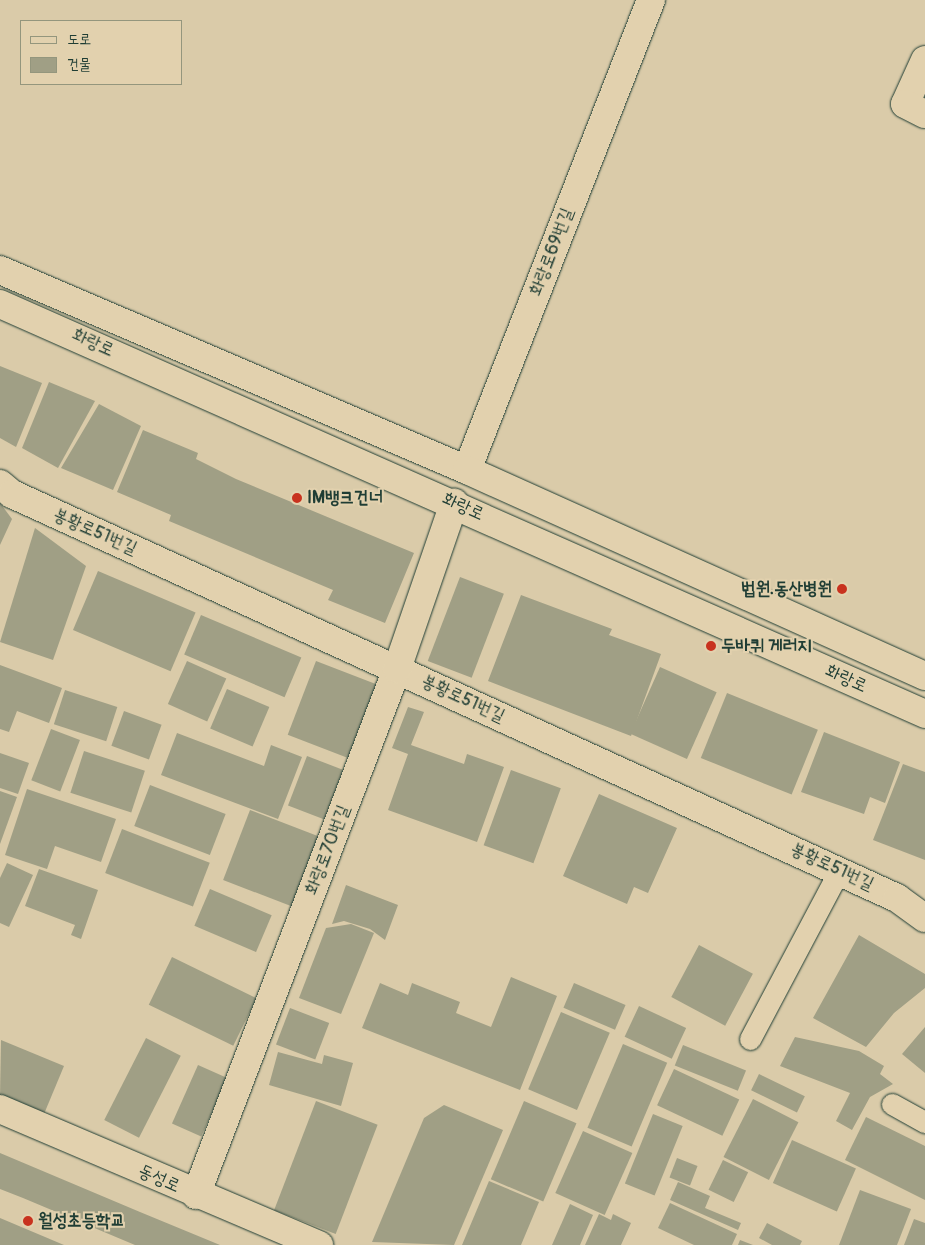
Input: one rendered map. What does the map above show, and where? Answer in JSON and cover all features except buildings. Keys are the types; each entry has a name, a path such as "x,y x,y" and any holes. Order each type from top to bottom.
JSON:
{"street":[{"name":"화랑로69번길","path":"454,503 651,0"},
{"path":"925,60 905,104 925,114"},
{"path":"0,254 48,292"},
{"name":"화랑로","path":"0,270 467,470 925,676"},
{"name":"화랑로","path":"0,304 454,503 925,714"},
{"path":"0,320 60,329"},
{"name":"봉황로51번길","path":"0,484 12,494 898,898 925,918"},
{"name":"화랑로70번길","path":"196,1195 397,669 454,503"},
{"name":"동성로","path":"0,1109 196,1195 319,1245"}],"lane":[{"path":"750,1039 839,871"},
{"path":"892,1104 925,1122"}],"place":[{"name":"IM뱅크건너","path":"297,498"},
{"name":"법원.동산병원","path":"842,589"},
{"name":"두바퀴 게러지","path":"711,646"},
{"name":"월성초등학교","path":"28,1221"}]}
